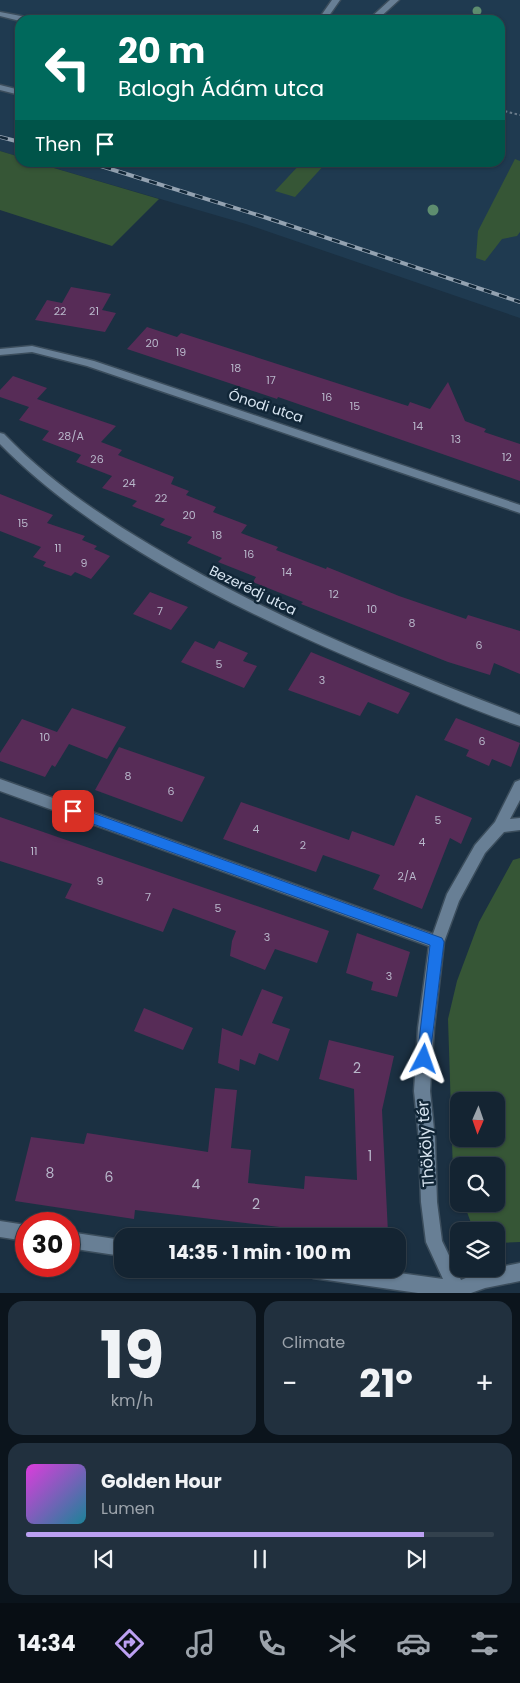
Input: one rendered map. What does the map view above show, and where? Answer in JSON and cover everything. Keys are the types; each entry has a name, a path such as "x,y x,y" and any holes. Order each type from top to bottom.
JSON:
{"street":[{"path":"326,15 336,0"},
{"path":"378,15 395,0"},
{"path":"0,14 15,17"},
{"path":"0,88 15,92"},
{"name":"Ónodi utca","path":"0,352 32,349 90,363 520,508"},
{"name":"Bezerédj utca","path":"0,437 71,500 170,564 241,603 361,658 520,721"},
{"path":"0,785 437,942"},
{"name":"Thököly tér","path":"458,1292 434,1242 429,1202 427,1139 422,1090 426,1028 437,942 452,899 480,849 500,826 520,786"},
{"path":"500,826 520,824"},
{"path":"0,1229 15,1231"},
{"path":"80,1242 114,1247"},
{"path":"370,1278 458,1292 485,1279 520,1272"}],"path":[{"path":"505,111 520,115"}],"shaded area":[{"path":"0,0 520,0 520,318 246,224 51,167 505,167 505,15 15,15 15,156 0,151"}],"green space":[{"path":"0,151 15,156 15,167 51,167 159,199 112,246 0,210"},
{"path":"515,159 520,161 520,232 517,236 502,239 485,261 476,258 478,231"},
{"path":"297,167 322,167 295,197 275,191"},
{"path":"520,858 520,1242 505,1243 505,1222 471,1222 467,1212 505,1212 505,1157 452,1157 452,1148 505,1148 505,1092 450,1092 448,1019 457,981 479,922 513,860"}],"building":[{"path":"71,287 111,294 102,310 116,313 105,332 35,320 47,300 62,303"},
{"path":"147,327 177,337 181,333 408,406 410,402 430,409 448,382 465,421 486,429 484,432 520,444 520,481 278,397 277,399 127,349"},
{"path":"13,376 47,388 37,399 116,426 101,442 122,450 118,455 174,477 171,484 189,491 186,495 216,507 213,512 247,525 241,533 278,547 276,550 326,569 327,567 399,596 466,619 468,615 520,631 520,674 494,663 490,675 448,662 301,604 303,602 253,582 256,577 218,562 222,558 187,543 192,537 160,525 165,519 132,506 137,501 102,488 112,476 76,462 81,455 42,440 49,431 19,420 29,407 0,397 0,390"},
{"path":"0,494 53,515 47,523 85,536 82,540 97,546 94,549 110,556 91,579 75,572 71,576 43,566 46,562 33,557 41,547 0,531"},
{"path":"150,592 188,607 171,630 133,614"},
{"path":"195,641 214,649 219,641 248,653 243,661 257,666 244,688 181,662"},
{"path":"311,652 410,693 398,714 368,702 360,716 288,690"},
{"path":"72,708 126,727 107,759 69,744 55,767 52,765 45,777 0,761 0,753 22,719 57,732"},
{"path":"456,718 520,743 511,767 492,759 489,766 466,756 469,750 444,740"},
{"path":"119,747 205,777 182,822 95,790"},
{"path":"416,795 472,818 461,844 450,838 422,909 373,889 380,875 323,855 316,872 223,839 241,802 349,840 352,831 394,846"},
{"path":"0,817 329,931 317,963 275,949 265,970 230,956 232,941 236,931 173,908 163,932 65,898 72,884 0,861"},
{"path":"357,933 410,952 397,997 371,990 373,982 346,973"},
{"path":"262,989 283,997 272,1023 290,1029 278,1061 259,1053 255,1065 240,1059 239,1071 218,1063 222,1028 242,1036"},
{"path":"144,1008 193,1028 183,1050 134,1031"},
{"path":"329,1040 394,1056 382,1110 388,1228 289,1228 135,1210 134,1219 15,1201 31,1137 84,1144 87,1133 208,1152 215,1088 237,1090 231,1148 251,1150 248,1183 304,1189 305,1176 357,1180 354,1089 319,1079"}],"railway":[{"path":"0,137 15,141"},
{"path":"104,167 264,217 520,302"}],"route":[{"path":"73,811 437,942 424,1059"}]}
